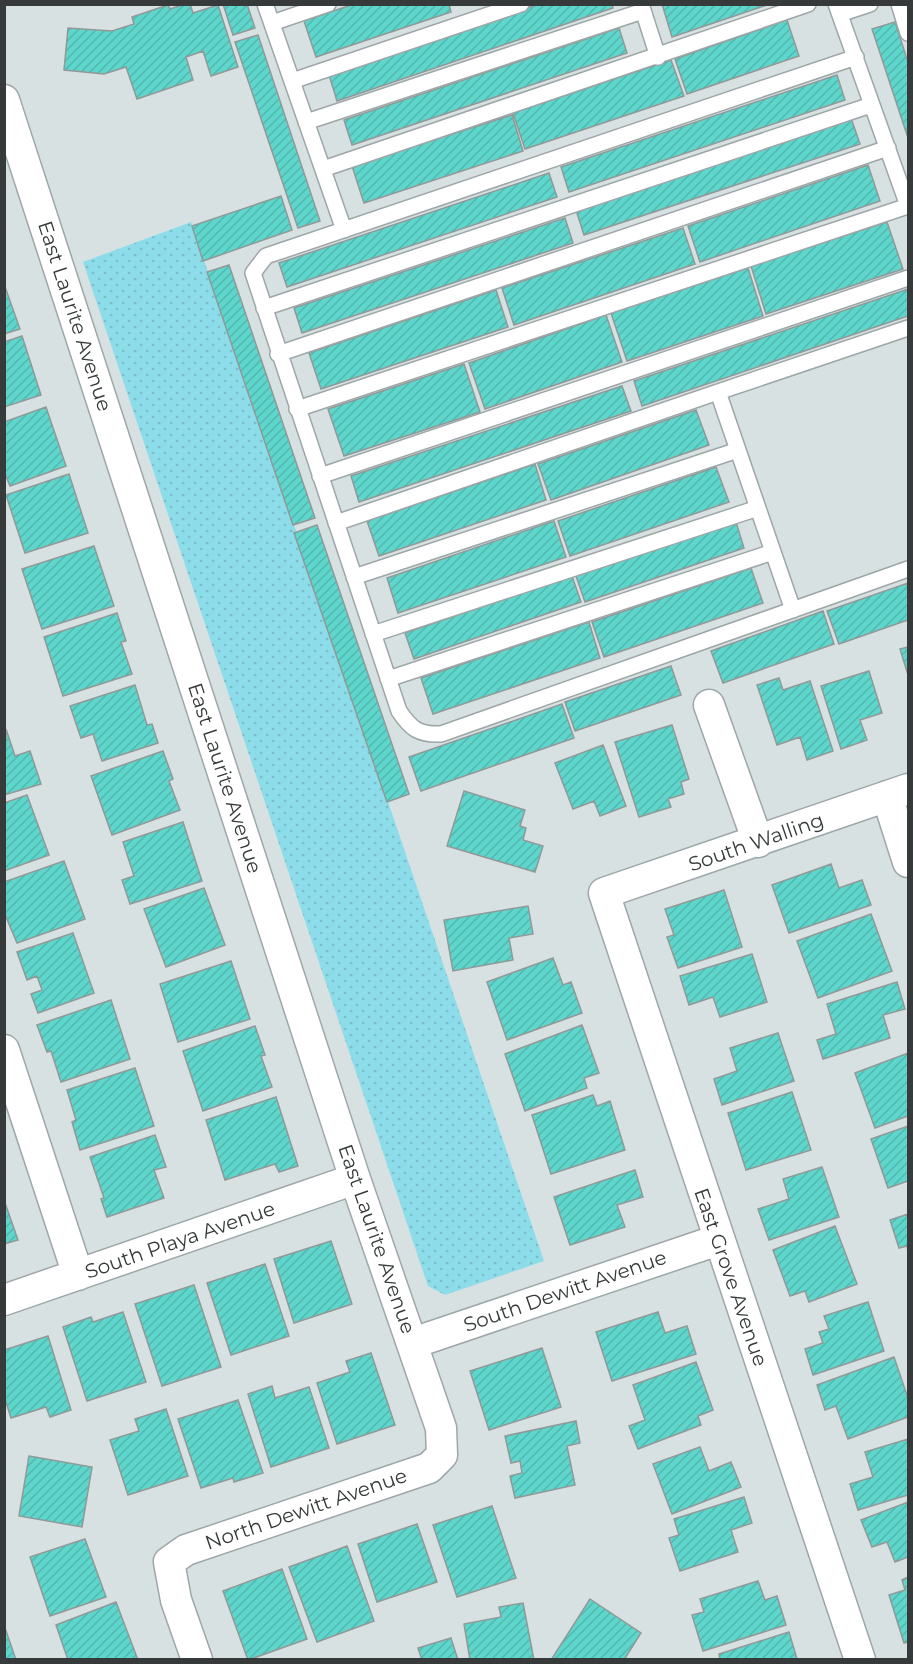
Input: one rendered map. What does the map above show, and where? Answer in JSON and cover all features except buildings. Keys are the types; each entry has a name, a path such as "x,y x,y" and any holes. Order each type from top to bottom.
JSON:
{"street":[{"name":"East Laurite Avenue","path":"4,100 355,1179 441,1428 442,1455"},
{"path":"709,705 758,842"},
{"path":"898,792 909,862"},
{"name":"South Walling","path":"604,893 758,842 898,792"},
{"name":"East Grove Avenue","path":"604,893 718,1240 860,1659"},
{"path":"4,1050 78,1275"},
{"name":"South Playa Avenue","path":"4,1300 355,1179"},
{"name":"South Dewitt Avenue","path":"413,1343 718,1240"},
{"name":"North Dewitt Avenue","path":"197,1659 176,1600 169,1562 186,1550 429,1468 442,1455"}],"lane":[{"path":"266,4 344,230"},
{"path":"272,23 328,4"},
{"path":"292,81 521,4"},
{"path":"323,169 658,57 808,4"},
{"path":"297,409 908,206 838,9 870,4"},
{"path":"899,4 909,33"},
{"path":"306,122 642,8 658,57"},
{"path":"856,57 266,256 253,273 278,354 399,711 410,728 429,735 441,734 909,569"},
{"path":"264,308 871,105"},
{"path":"278,354 888,148"},
{"path":"320,476 909,278"},
{"path":"336,523 909,328"},
{"path":"718,392 793,610"},
{"path":"354,577 738,450"},
{"path":"373,634 758,508"},
{"path":"388,679 773,552"}],"shaded area":[{"path":"191,222 544,1261 445,1295 428,1286 83,262"}]}
